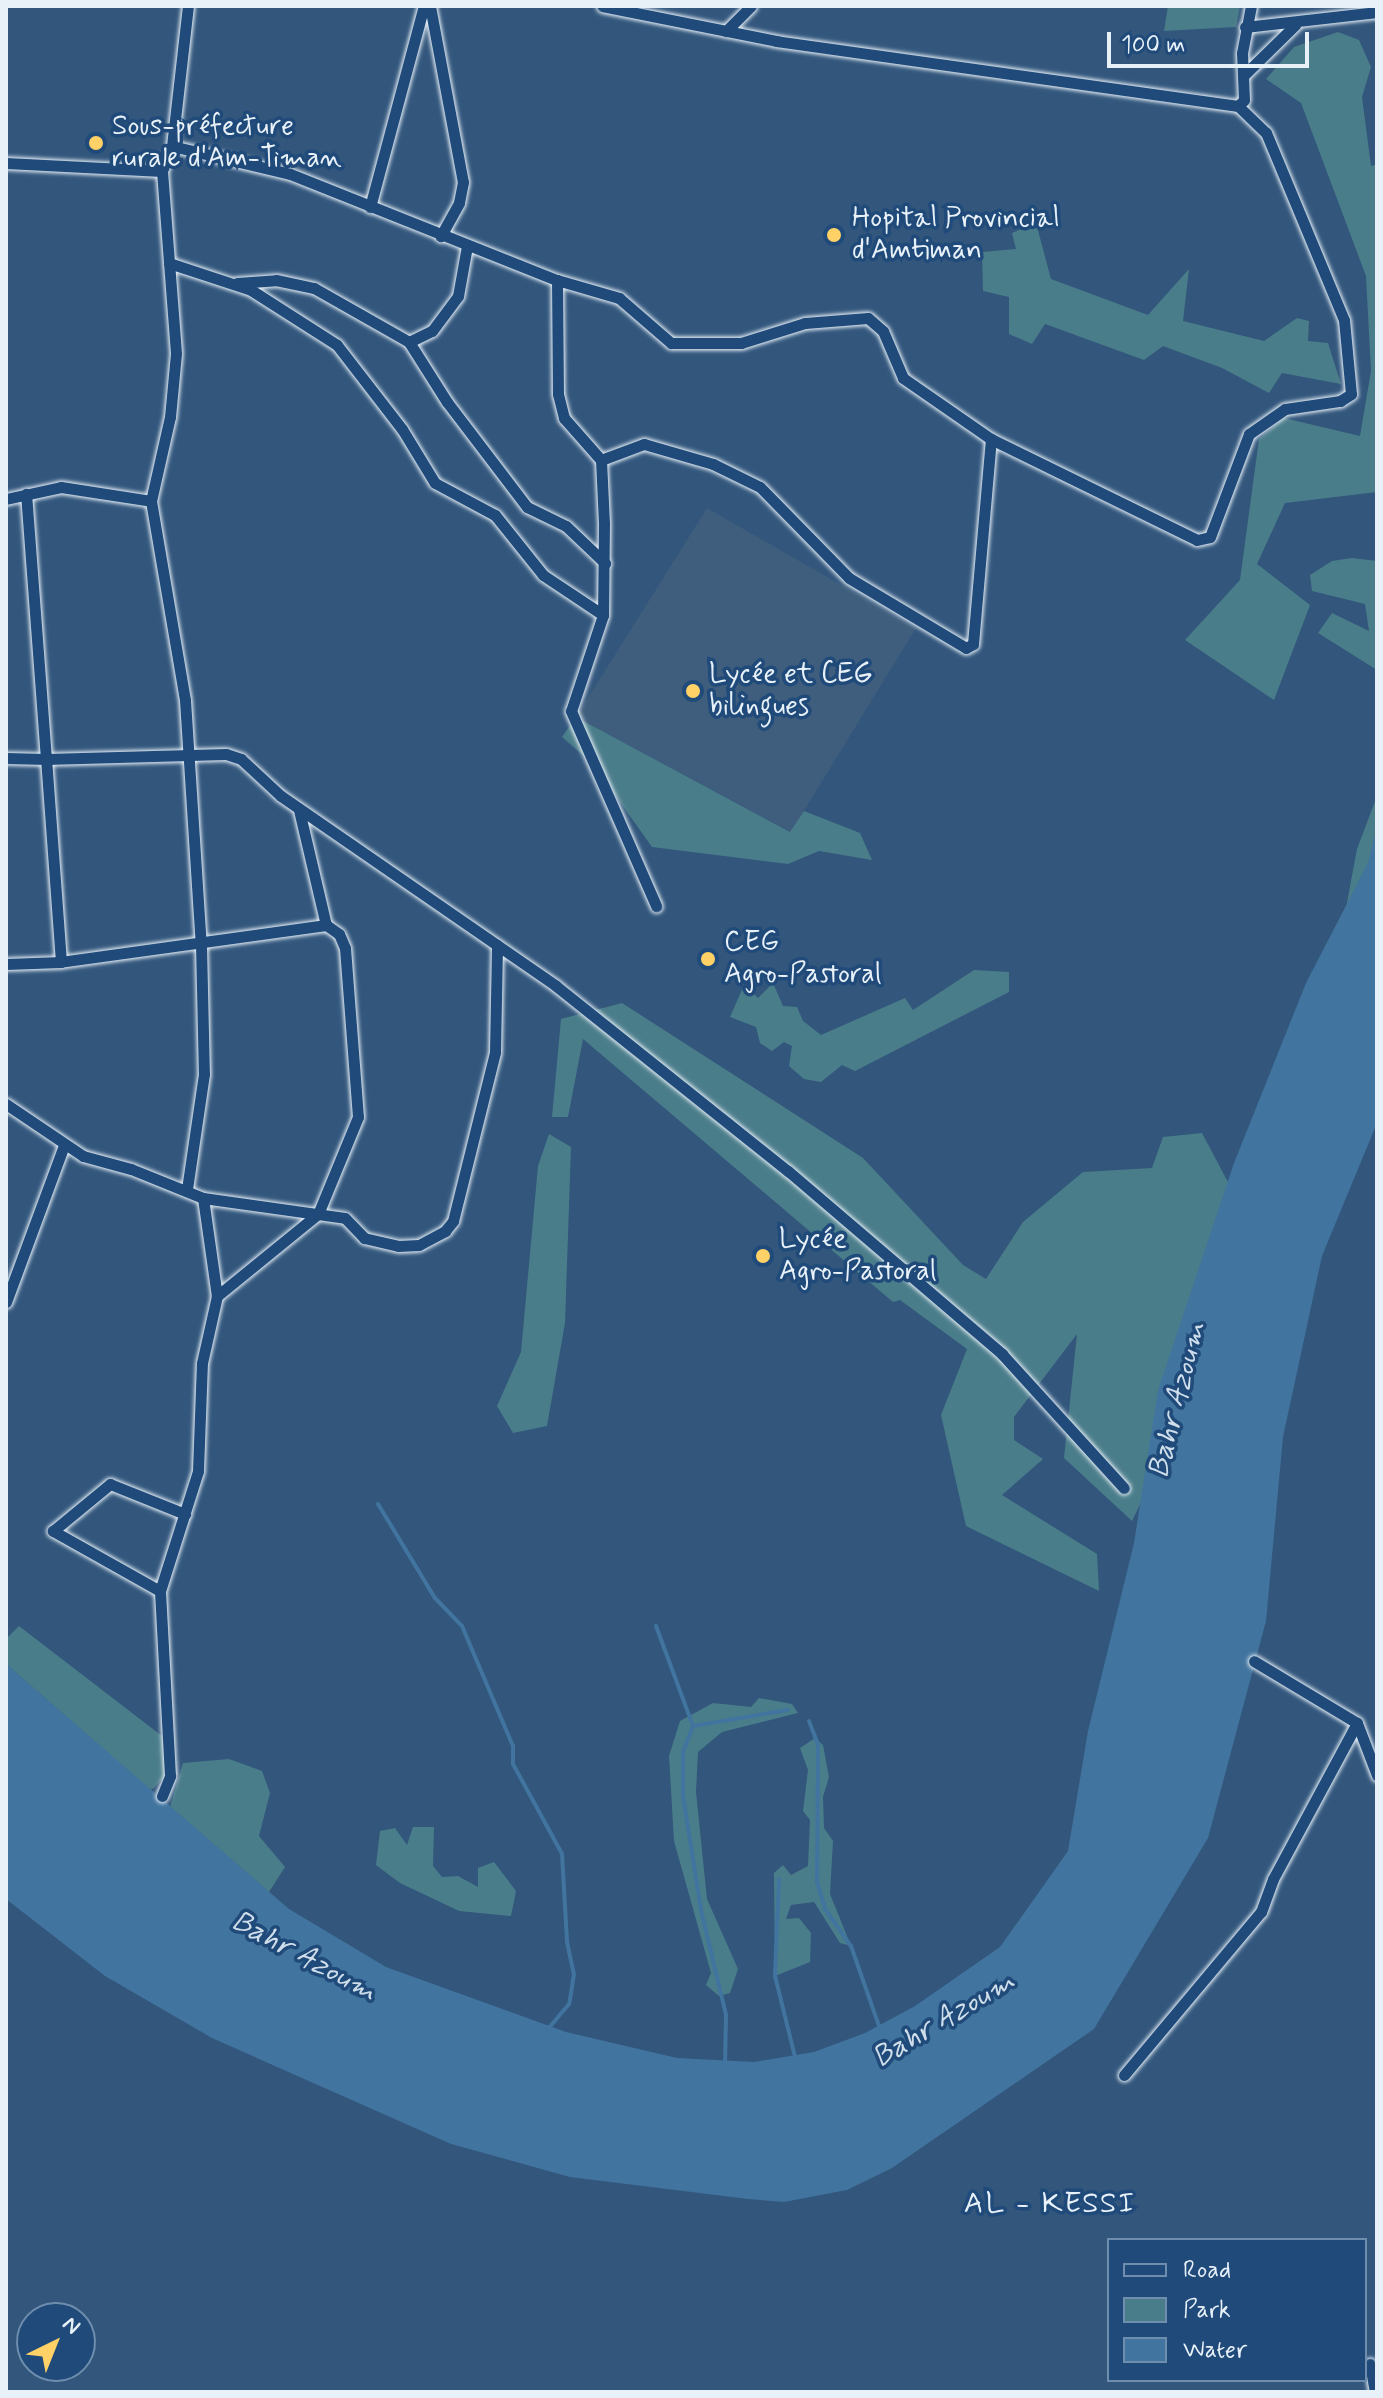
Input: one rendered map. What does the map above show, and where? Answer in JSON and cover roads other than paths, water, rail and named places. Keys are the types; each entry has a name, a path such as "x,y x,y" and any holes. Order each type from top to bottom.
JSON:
{"street":[{"path":"187,1189 204,1074 201,945 190,759 151,501 170,417 176,353 162,171 172,146 188,6"},
{"path":"370,207 424,6"},
{"path":"430,6 463,182 459,203 441,236"},
{"path":"172,146 290,174 557,280 619,298 662,339 696,346 741,343 805,323 868,318 883,331 903,378 991,439 1204,541 1210,537 1249,434 1285,409 1340,401 1351,394 1344,320 1266,133 1238,106 726,31 602,6"},
{"path":"726,31 751,6"},
{"path":"1238,106 1244,100 1245,27 1251,6"},
{"path":"1245,27 1295,25 1377,12"},
{"path":"1243,76 1295,25"},
{"path":"6,163 162,171"},
{"path":"409,342 432,331 458,296 467,246"},
{"path":"169,263 231,283 280,306 337,345 415,448 435,483 495,515 543,575 603,615"},
{"path":"231,283 276,280 314,288 409,342 447,402 527,507 566,526 605,563"},
{"path":"557,280 558,394 564,418 601,460 605,563 603,615 571,711 656,906"},
{"path":"601,460 644,444 713,464 760,487 849,578 966,648 973,644 991,439"},
{"path":"6,499 61,487 151,501"},
{"path":"26,494 61,962"},
{"path":"6,758 190,759 234,755 299,810 556,986 788,1171 1002,1354 1124,1488"},
{"path":"217,1296 318,1214 358,1117 345,948 339,934 326,925 299,810"},
{"path":"6,964 61,962 201,945 326,925"},
{"path":"6,1104 83,1156 187,1189 203,1198 345,1218 364,1238 408,1247 432,1239 453,1221 495,1052 497,945"},
{"path":"6,1302 64,1145"},
{"path":"162,1796 170,1776 160,1591 198,1471 202,1363 217,1296 203,1198"},
{"path":"160,1591 53,1531 110,1484 185,1514"},
{"path":"1254,1661 1357,1723 1377,1775"},
{"path":"1124,2075 1261,1912 1273,1879 1357,1723"},
{"path":"1370,2364 1375,2392"}],"water":[{"name":"Bahr Azoum","path":"1377,828 1377,1123 1322,1256 1283,1437 1266,1621 1208,1838 1094,2029 892,2168 847,2190 784,2202 748,2199 570,2177 451,2144 212,2038 105,1976 6,1899 6,1664 289,1909 386,1967 566,2032 677,2058 754,2062 814,2052 865,2033 915,2006 1000,1947 1068,1851 1088,1731 1134,1543 1158,1390 1234,1163 1306,983 1368,863"}],"waterway":[{"path":"378,1504 435,1598 462,1626 513,1746 513,1764 562,1854 567,1942 574,1974 569,2004 547,2030"},
{"path":"656,1626 693,1726 683,1752 683,1796 701,1910 726,2015 725,2065"},
{"path":"693,1726 788,1710"},
{"name":"Bahr Azoum","path":"809,1721 818,1745 817,1882 825,1909 851,1946 880,2029"},
{"path":"779,1879 775,1976 795,2057"}],"place":[{"name":"Sous-préfecture rurale d'Am-Timan","path":"96,143"},
{"name":"Hopital Provincial d'Amtiman","path":"834,235"},
{"name":"Lycée et CEG bilingues","path":"693,691"},
{"name":"CEG Agro-Pastoral","path":"708,959"},
{"name":"Lycée Agro-Pastoral","path":"763,1256"}],"district":[{"name":"AL - KESSI","path":"1050,2204"}]}
